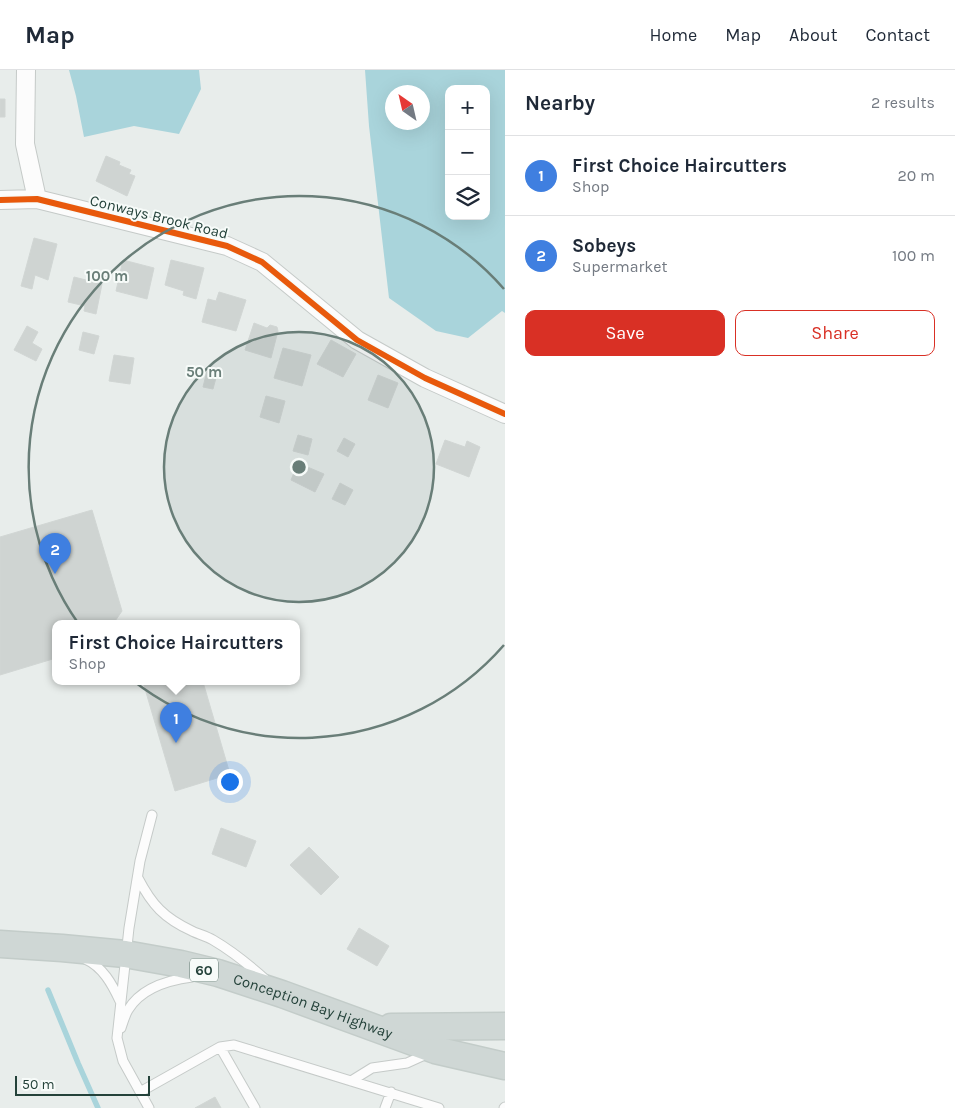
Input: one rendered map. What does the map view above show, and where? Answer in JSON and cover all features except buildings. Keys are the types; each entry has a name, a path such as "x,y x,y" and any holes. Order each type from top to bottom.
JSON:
{"main road":[{"name":"Conception Bay Highway","path":"0,944 125,954 181,964 282,994 435,1050 505,1066"},
{"path":"376,1028 505,1026"}],"street":[{"path":"26,70 25,144 37,199"},
{"name":"Conways Brook Road","path":"0,200 37,199 227,246 262,262 357,340 425,378 505,414"}],"lane":[{"path":"149,1108 124,1061 117,1038 125,954 144,842 152,815"},
{"path":"138,878 147,896 171,920 211,939 240,957 282,994"},
{"path":"62,948 91,962 109,979 120,1002"},
{"path":"117,1038 128,1009 141,996 156,986 182,978 218,974"},
{"path":"140,1092 220,1047 234,1045 439,1108"},
{"path":"220,1047 255,1108"},
{"path":"351,1081 372,1068 408,1063 435,1050"},
{"path":"385,1108 391,1092"}],"water":[{"path":"69,70 199,70 201,89 179,134 134,126 84,137"},
{"path":"365,70 505,70 505,313 502,311 468,338 436,331 389,298 369,126"}],"waterway":[{"path":"48,990 98,1108"}],"cycle path":[{"path":"0,200 37,199 227,246 262,262 357,340 425,378 505,414"}],"place":[{"name":"Sobeys","path":"55,574"},
{"name":"First Choice Haircutters","path":"176,743"}]}
